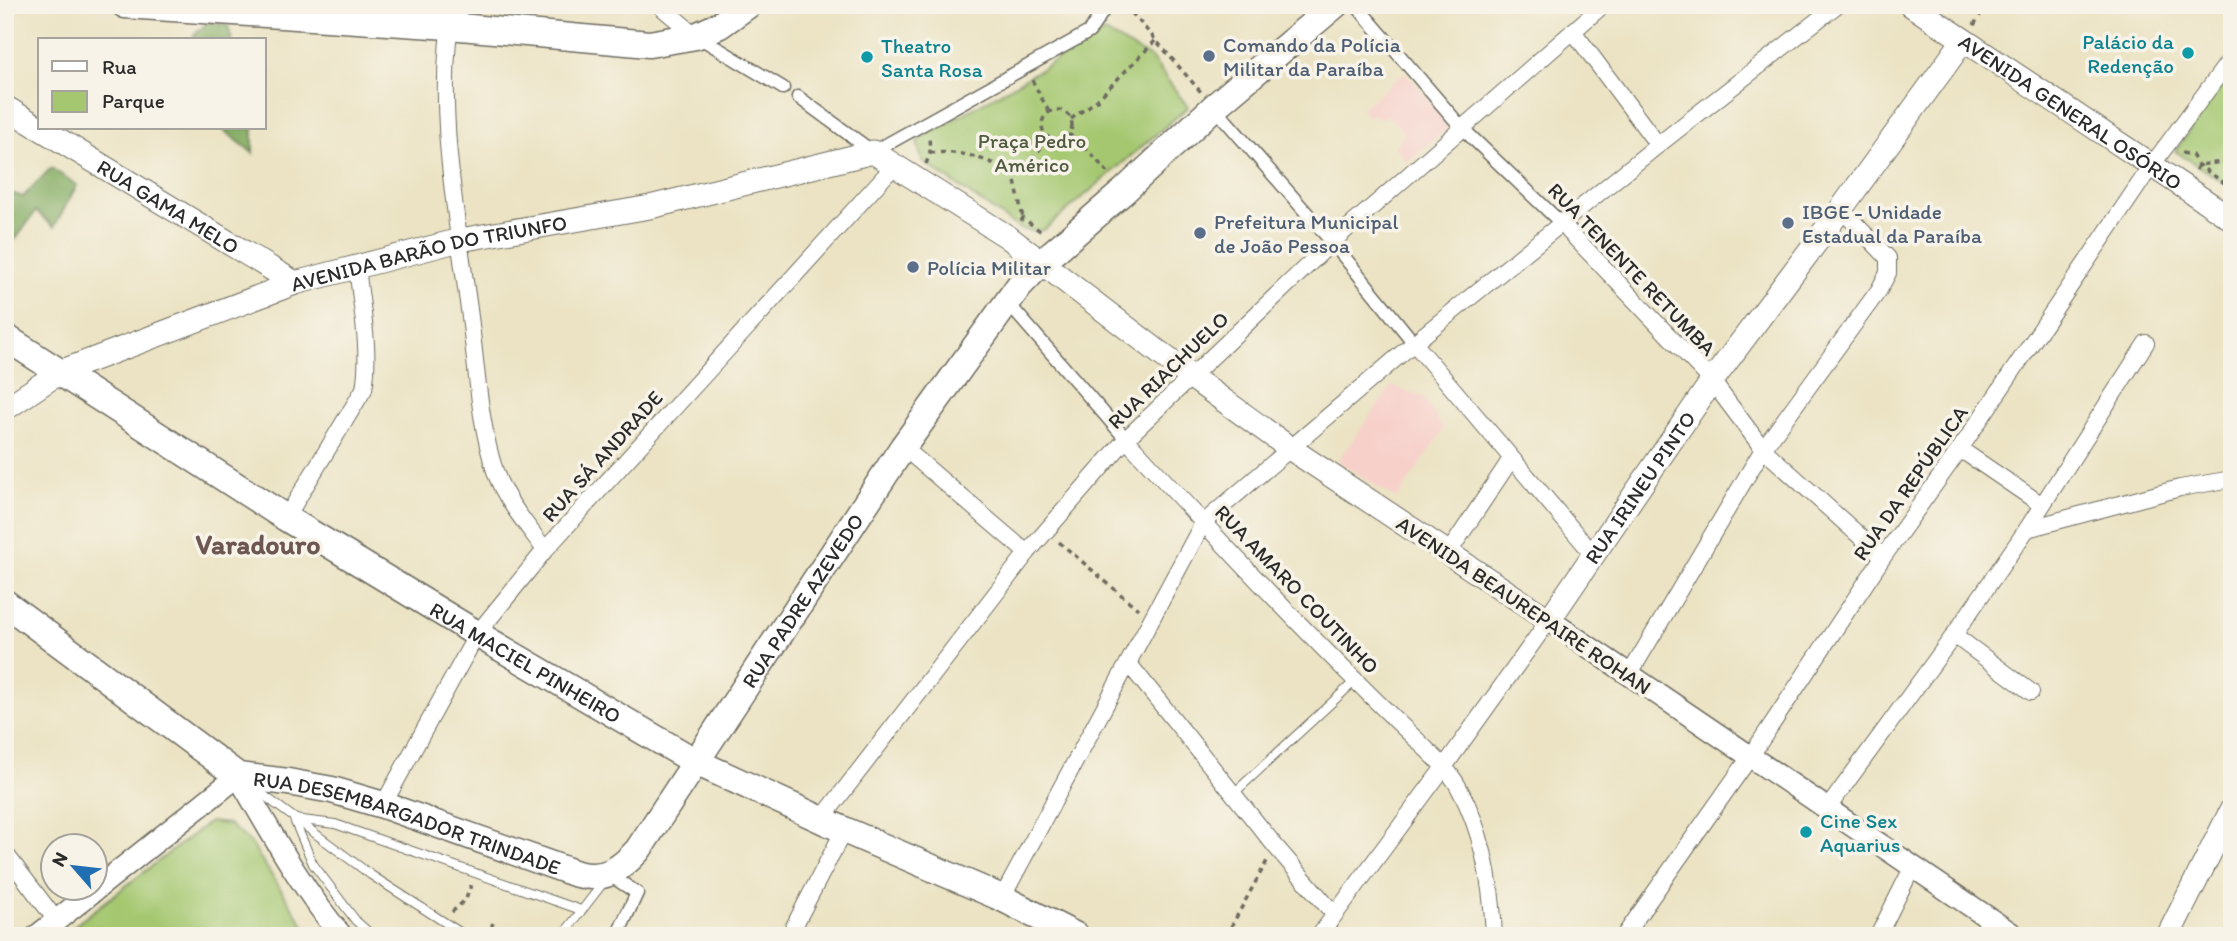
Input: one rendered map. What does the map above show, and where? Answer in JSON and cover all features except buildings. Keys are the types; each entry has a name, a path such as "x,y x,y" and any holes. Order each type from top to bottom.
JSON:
{"main road":[{"path":"125,5 451,16 649,44 708,31 748,5"},
{"path":"873,152 1008,237 1042,262 1124,191 1214,107 1335,5"},
{"name":"AVENIDA GENERAL OSÓRIO","path":"1911,5 2232,219"},
{"name":"RUA IRINEU PINTO","path":"1549,620 1712,382 1963,41"},
{"name":"RUA GAMA MELO","path":"5,107 38,127"},
{"name":"RUA GAMA MELO","path":"43,130 295,283"},
{"name":"AVENIDA BARÃO DO TRIUNFO","path":"5,409 60,373 295,283 460,240 650,207 873,152"},
{"name":"RUA PADRE AZEVEDO","path":"610,875 638,850 903,447 1006,302 1042,262"},
{"name":"AVENIDA BEAUREPAIRE ROHAN","path":"1042,262 1189,376 1291,449 1447,555 1549,620"},
{"name":"RUA MACIEL PINHEIRO","path":"5,337 286,518 696,762 832,825 1002,898 1076,936"},
{"name":"RUA DESEMBARGADOR TRINDADE","path":"5,603 238,776 332,790 383,805 577,874 589,877 610,875"},
{"path":"2168,936 2232,809"}],"street":[{"path":"659,5 708,31 783,88"},
{"path":"798,97 873,152 1089,32 1107,5"},
{"name":"RUA TENENTE RETUMBA","path":"1356,5 1462,128 1562,224 1712,382 1763,449 1883,557"},
{"name":"RUA RIACHUELO","path":"789,936 832,825 1027,553 1126,439 1332,242 1603,5"},
{"path":"1002,898 1203,523 1414,343 1658,145 1838,5"},
{"path":"451,16 445,92 460,240 489,450 504,492 545,550"},
{"path":"1573,31 1658,145"},
{"name":"RUA DA REPÚBLICA","path":"1624,936 1750,757 1883,557 1960,449 2152,165 2232,57"},
{"path":"1214,107 1332,242 1593,554"},
{"name":"RUA SÁ ANDRADE","path":"383,805 477,634 545,550 894,166"},
{"path":"1629,675 1763,449 1879,290 1888,273 1888,258 1841,209"},
{"path":"286,518 364,389 366,352 357,266"},
{"name":"RUA AMARO COUTINHO","path":"1006,302 1203,523 1355,681 1444,767 1467,804 1478,835 1487,870 1494,936"},
{"path":"1827,809 1954,635 2027,529 2146,343"},
{"path":"903,447 1027,553"},
{"path":"1960,449 2042,505"},
{"path":"1447,555 1511,458"},
{"path":"2027,529 2180,488 2232,479"},
{"name":"AVENIDA BEAUREPAIRE ROHAN","path":"1549,620 2015,936"},
{"name":"RUA IRINEU PINTO","path":"1319,936 1549,620"},
{"path":"1954,635 2031,692"},
{"path":"1129,664 1276,847 1334,914"},
{"path":"37,936 238,776 294,868 342,936"},
{"path":"5,853 56,920"},
{"path":"1878,936 1912,868"},
{"path":"610,875 637,893 617,936"}],"lane":[{"path":"1233,794 1355,681"},
{"path":"238,776 294,820 372,875 466,936"},
{"path":"294,820 335,824 581,910"},
{"path":"294,820 313,864 356,921 373,936"},
{"path":"562,936 610,875"}],"path":[{"path":"1125,5 1214,107"},
{"path":"1071,119 1096,101 1156,40"},
{"path":"1025,67 1049,112"},
{"path":"1056,109 1064,111 1071,119 1069,134 1061,139 1048,137 1043,132 1044,117 1049,112 1056,109"},
{"path":"919,182 930,153 927,121"},
{"path":"1069,134 1088,150 1124,191"},
{"path":"930,153 946,151 977,156 1013,172 1029,165 1048,137"},
{"path":"2180,153 2192,155 2198,164 2232,188"},
{"path":"2198,164 2232,161"},
{"path":"1013,172 1023,218"},
{"path":"1047,531 1151,620"},
{"path":"1226,936 1276,847"},
{"path":"443,921 466,900 476,874"},
{"path":"488,936 493,923"}],"shaded area":[{"path":"1405,72 1452,124 1407,162 1395,146 1405,134 1389,115 1381,119 1373,114 1369,118 1361,109"},
{"path":"1392,386 1423,397 1444,429 1397,499 1337,461"}],"green space":[{"path":"209,21 228,26 231,38 195,38 193,36"},
{"name":"Praça Pedro Américo","path":"1105,32 1151,58 1188,107 1044,230 1030,231 1019,228 922,161 917,141"},
{"path":"2232,70 2232,188 2175,151"},
{"path":"253,130 253,153 225,131"},
{"path":"51,168 77,185 54,227 36,211 16,239 5,233 5,191 23,197"},
{"path":"209,822 228,824 250,842 307,930 308,936 61,936"}],"place":[{"name":"Palácio da Redenção","path":"2188,53"},
{"name":"Comando da Polícia Militar da Paraíba","path":"1209,56"},
{"name":"Theatro Santa Rosa","path":"867,57"},
{"name":"IBGE - Unidade Estadual da Paraíba","path":"1788,223"},
{"name":"Prefeitura Municipal de João Pessoa","path":"1200,233"},
{"name":"Polícia Militar","path":"913,267"},
{"name":"Cine Sex Aquarius","path":"1806,832"}],"district":[{"name":"Varadouro","path":"258,544"}]}
